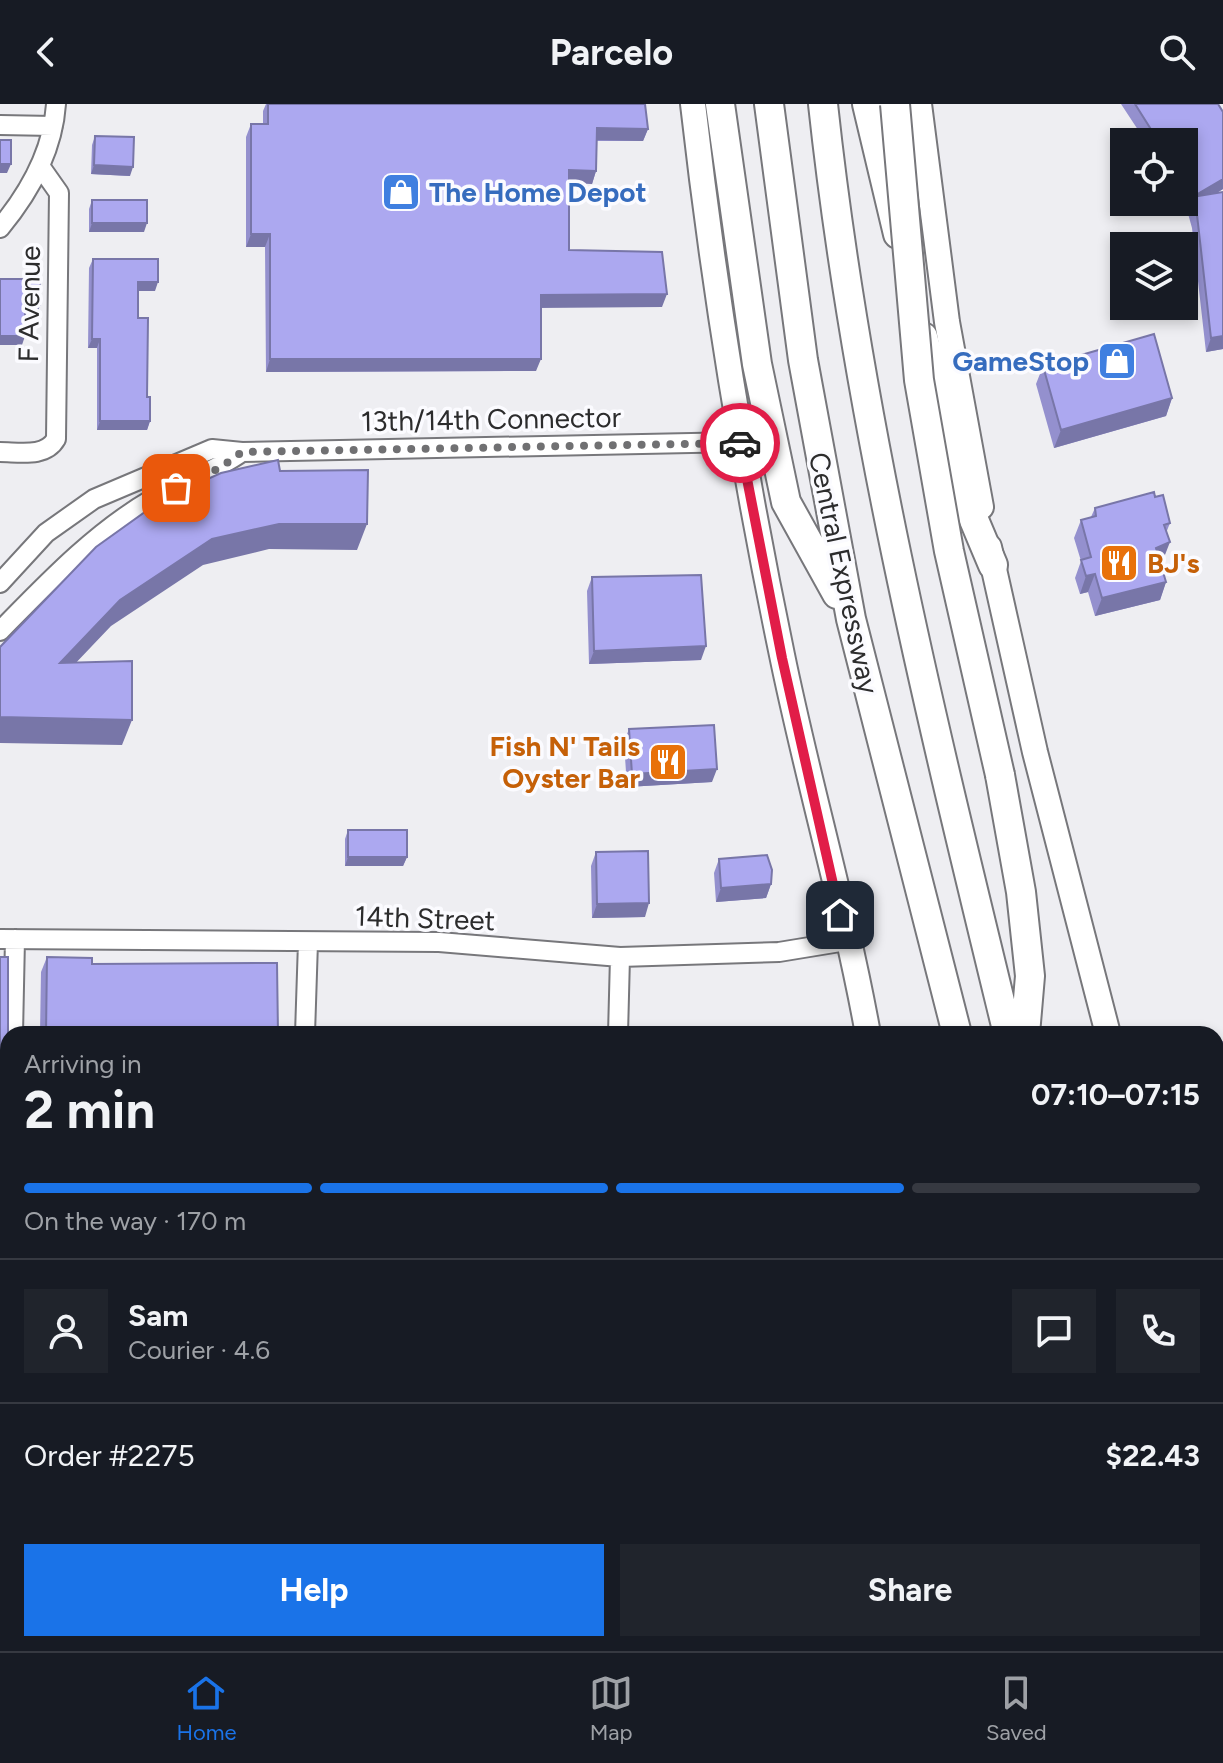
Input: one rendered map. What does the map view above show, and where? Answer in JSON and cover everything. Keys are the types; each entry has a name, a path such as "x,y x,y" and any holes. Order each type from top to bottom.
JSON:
{"highway":[{"path":"720,104 757,364 786,502 851,619"},
{"name":"Central Expressway","path":"769,104 801,347 851,619 955,1026"},
{"name":"Central Expressway","path":"823,104 850,308 889,529 1006,1026"},
{"path":"867,104 947,431 969,508 993,565"},
{"path":"895,104 907,269 922,396 949,551 1000,775 1021,892 1030,976 1026,1026"}],"main road":[{"path":"693,104 706,215 740,442 782,658 866,1026"},
{"path":"919,104 947,322 993,565 1035,752 1106,1026"}],"street":[{"name":"F Avenue","path":"0,228 25,194 40,166 53,126 56,104"},
{"path":"0,125 53,126"},
{"name":"F Avenue","path":"0,452 39,452 51,448 56,439 59,193 40,166"},
{"name":"13th/14th Connector","path":"0,583 46,533 94,499 212,449 242,452 740,442"},
{"path":"0,631 64,567 108,530 154,498 220,468 242,452"},
{"path":"8,939 13,1026"},
{"name":"14th Street","path":"8,939 439,942 620,957 779,952 846,941"},
{"path":"305,1026 308,942"},
{"path":"618,1026 620,957"}],"building":[{"name":"The Home Depot","path":"268,104 645,104 648,129 597,128 596,171 569,170 569,250 662,252 667,294 541,295 541,359 270,359 270,234 251,234 251,124 268,124"},
{"path":"1135,104 1218,104 1223,112 1223,179 1198,194 1198,128 1150,128"},
{"path":"95,136 134,137 133,167 94,165"},
{"path":"0,140 11,140 11,164 0,164"},
{"path":"1223,192 1223,336 1211,338 1197,216 1198,196"},
{"path":"92,200 147,200 147,223 92,223"},
{"path":"93,259 158,259 158,282 138,282 138,318 148,318 147,397 150,397 150,421 100,421 100,339 92,339"},
{"path":"0,279 40,279 40,305 25,305 25,336 0,336"},
{"path":"1154,334 1172,398 1061,430 1043,366"},
{"path":"278,460 280,471 368,470 367,524 279,524 212,539 120,600 60,663 132,661 132,720 0,717 0,647 96,547 163,499 221,473"},
{"name":"BJ's","path":"1154,492 1155,497 1163,495 1170,523 1164,525 1170,542 1156,548 1166,582 1102,598 1095,574 1086,576 1081,560 1091,557 1081,520 1096,516 1095,508"},
{"path":"701,575 706,646 594,651 592,577"},
{"name":"Fish N' Tails Oyster Bar","path":"714,725 717,769 632,774 629,729"},
{"path":"348,830 407,830 407,857 348,857"},
{"path":"648,851 649,903 597,904 596,852"},
{"path":"767,855 772,870 771,884 721,888 719,859"},
{"path":"0,957 8,957 8,1026 0,1026"},
{"path":"47,957 92,958 92,964 277,963 278,1026 46,1026"}],"way so far":[{"path":"176,488 220,468 242,452 740,443"}],"place":[{"name":"The Home Depot","path":"401,192"},
{"name":"GameStop","path":"1117,361"},
{"name":"BJ's","path":"1119,563"},
{"name":"Fish N' Tails Oyster Bar","path":"668,762"}],"route":[{"path":"740,443 782,658 840,915"}]}
